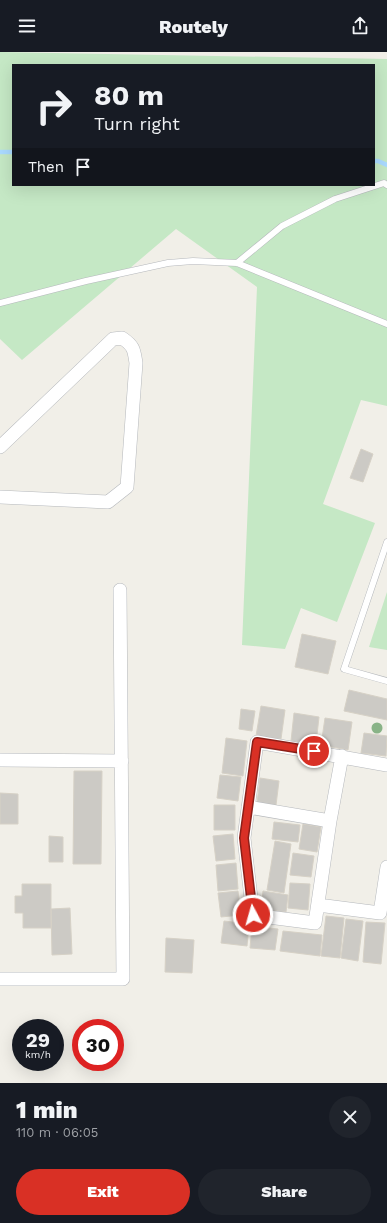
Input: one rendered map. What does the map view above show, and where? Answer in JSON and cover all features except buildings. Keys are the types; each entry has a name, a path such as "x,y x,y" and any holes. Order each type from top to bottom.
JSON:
{"street":[{"path":"0,447 113,339 122,338 129,343 134,350 136,363 127,487 108,502 0,497"},
{"path":"0,979 124,979 120,590"},
{"path":"342,756 330,821 315,923 253,915 244,838 257,742 342,756 387,765"},
{"path":"0,760 122,761"},
{"path":"248,807 330,821"},
{"path":"318,905 380,913 387,867"}],"lane":[{"path":"375,186 384,183 387,184"},
{"path":"237,263 282,226 334,199 375,186"},
{"path":"0,303 86,280 168,263 193,261 237,263 387,324"},
{"path":"387,542 344,669 387,681"}],"green space":[{"path":"0,52 387,59 387,406 361,400 323,504 375,523 337,622 301,608 285,649 242,645 257,287 176,229 22,360 0,339"},
{"path":"387,592 387,650 369,647"}],"waterway":[{"path":"0,152 12,152"},
{"path":"375,161 387,165"}],"route":[{"path":"253,915 244,838 257,742 314,751"}]}
